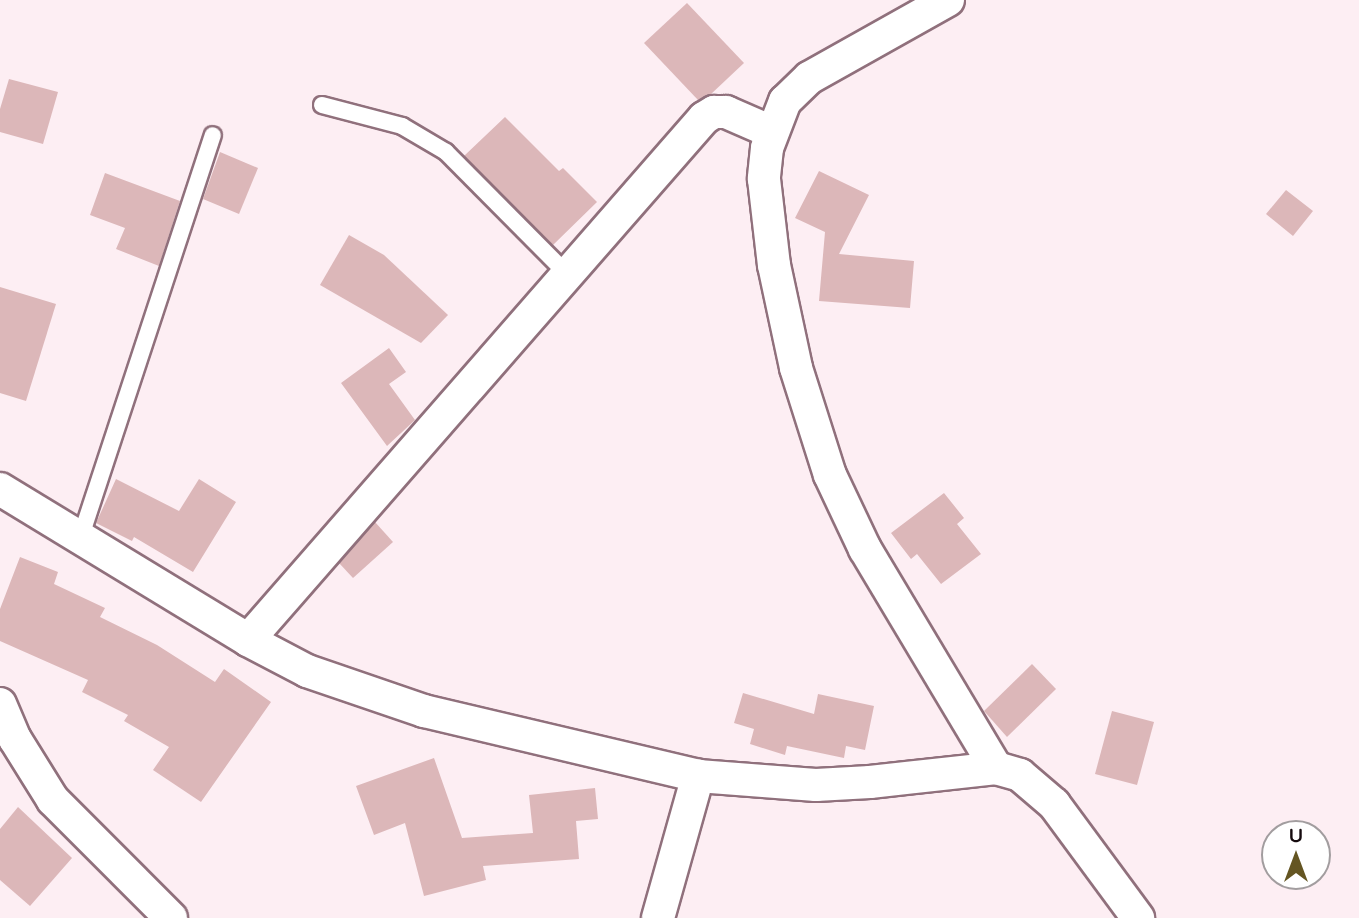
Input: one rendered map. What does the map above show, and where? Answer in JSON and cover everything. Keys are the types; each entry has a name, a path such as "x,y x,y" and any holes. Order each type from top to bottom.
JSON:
{"street":[{"path":"948,0 809,78 785,101 772,132 764,163 774,265 796,368 830,475 865,550 996,768"},
{"path":"248,640 704,118 714,113 726,113 772,132"},
{"path":"0,489 248,640 307,671 424,711 698,776 816,785 996,768 1020,775 1054,804 1138,918"},
{"path":"0,704 15,739 53,800 171,918"},
{"path":"658,918 698,776"}],"lane":[{"path":"322,105 402,126 446,152 566,274"},
{"path":"80,539 214,135"}],"building":[{"path":"687,3 744,63 710,95 698,100 644,43"},
{"path":"9,79 58,92 43,144 0,132 0,109"},
{"path":"505,117 559,171 563,168 597,202 553,245 464,156"},
{"path":"220,152 258,168 239,214 203,199"},
{"path":"819,171 869,195 839,254 914,261 910,308 819,301 825,232 795,218"},
{"path":"105,173 180,201 159,266 116,249 125,228 90,215"},
{"path":"1286,190 1313,211 1293,236 1266,214"},
{"path":"349,235 384,255 448,315 421,343 320,285"},
{"path":"0,287 56,304 26,401 0,393"},
{"path":"389,348 406,372 389,384 415,420 387,446 341,383"},
{"path":"116,479 179,511 199,479 236,502 193,572 134,537 132,541 96,523"},
{"path":"944,493 964,518 957,524 981,554 941,584 917,554 911,559 891,533"},
{"path":"375,522 393,542 353,578 339,563"},
{"path":"20,557 58,572 54,584 105,608 100,617 157,645 215,682 224,669 271,702 201,802 153,770 169,747 124,721 128,715 82,692 88,680 0,641 0,609"},
{"path":"1032,664 1056,689 1007,737 984,711"},
{"path":"743,693 814,714 818,694 874,706 865,750 846,746 844,758 787,746 785,755 750,744 754,729 734,723"},
{"path":"1112,711 1154,722 1137,785 1095,774"},
{"path":"434,758 462,838 533,833 529,795 595,788 598,819 576,821 579,859 483,866 486,880 424,896 405,823 374,835 356,786"},
{"path":"18,807 72,858 30,906 0,880 0,829"}]}
